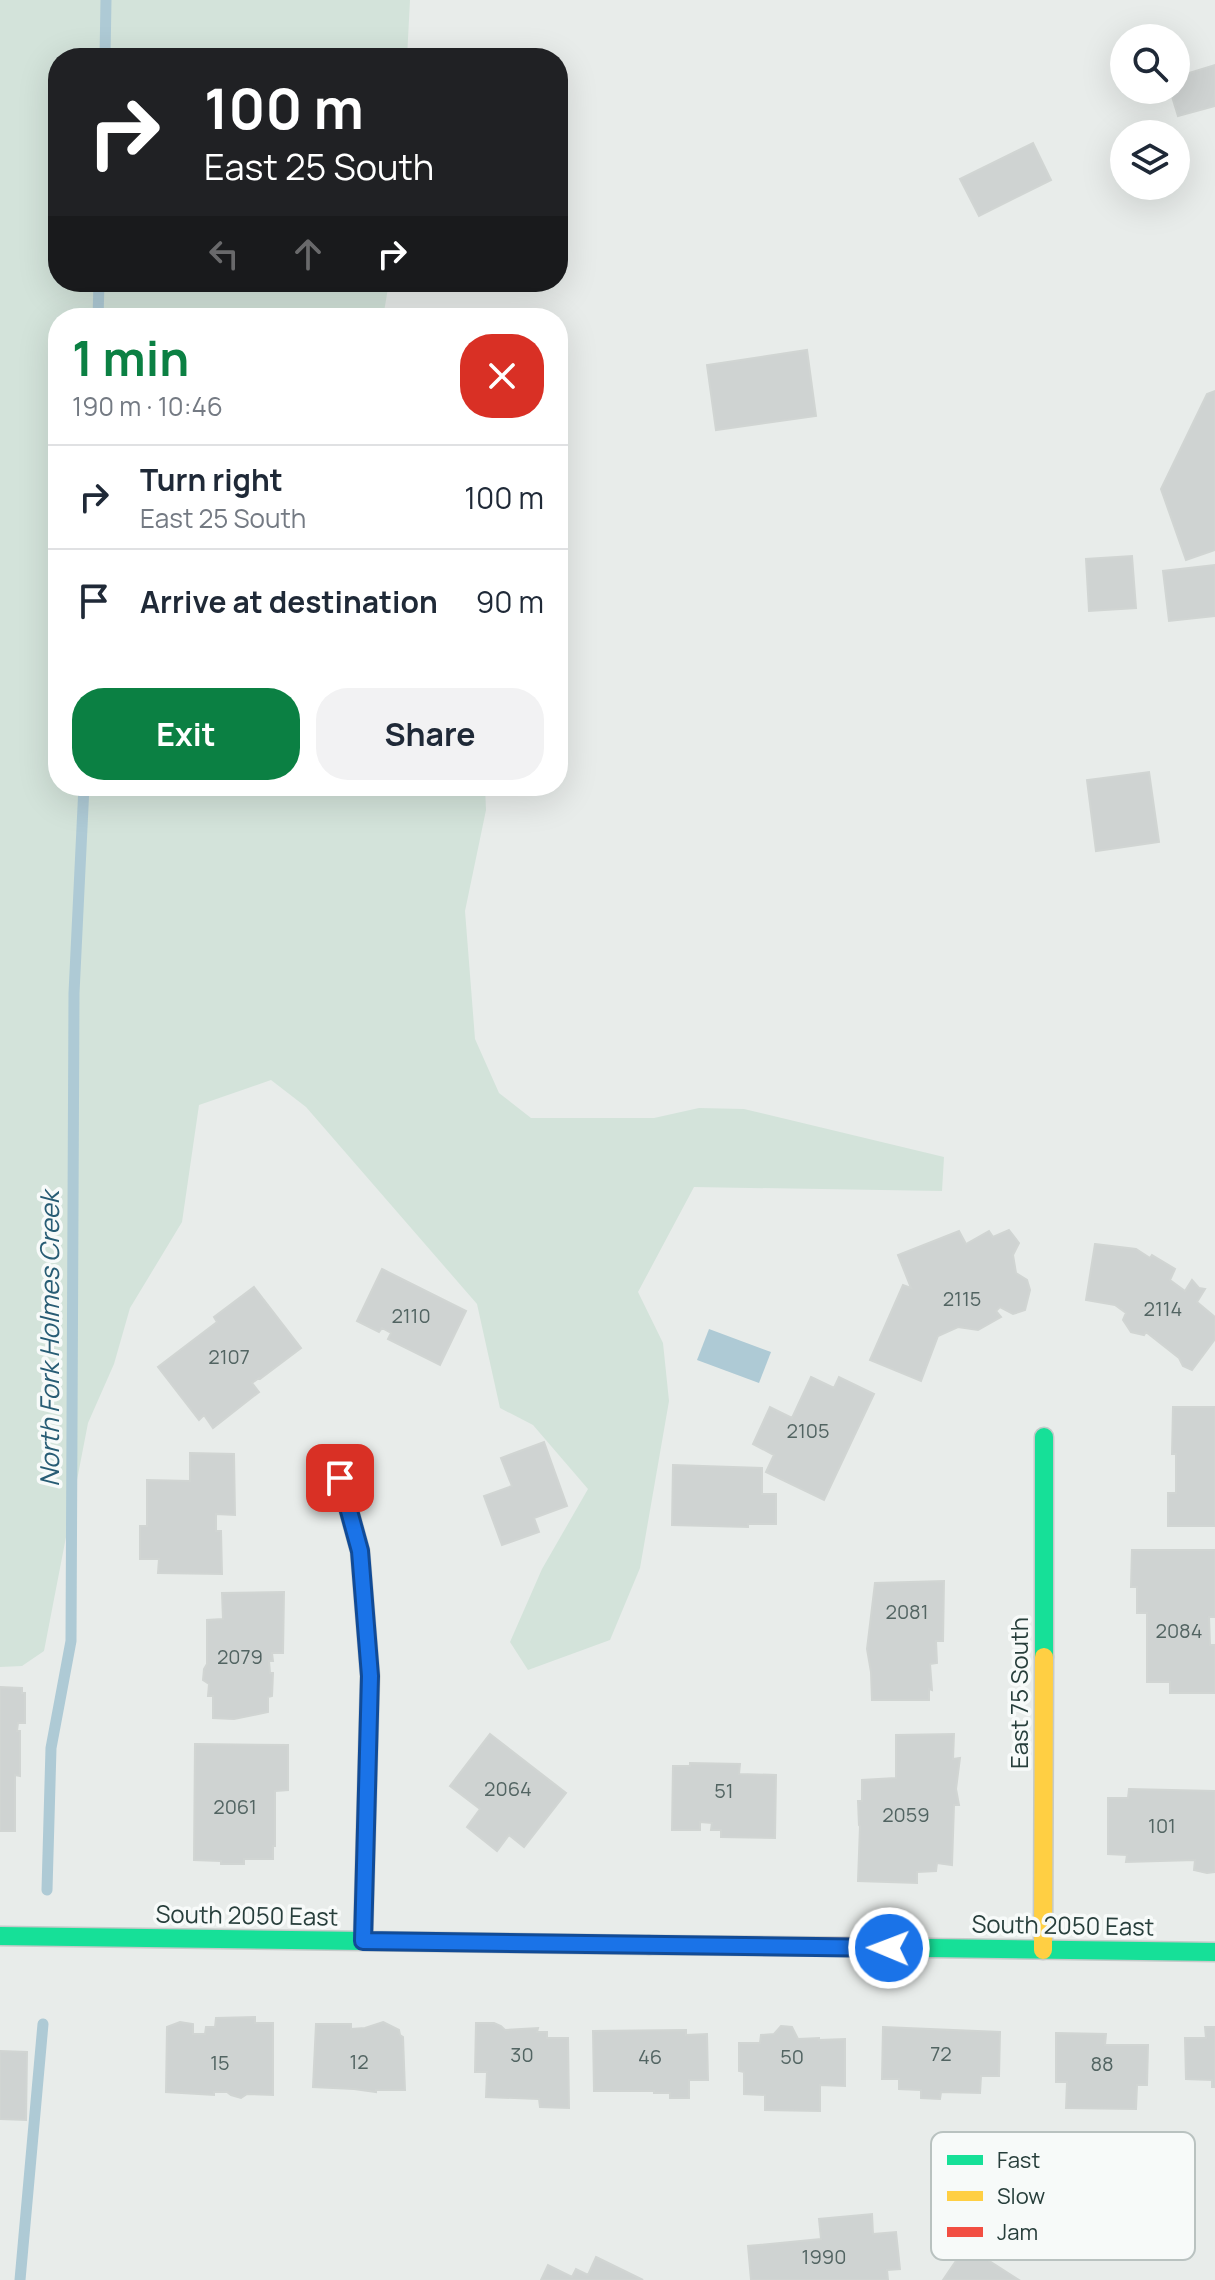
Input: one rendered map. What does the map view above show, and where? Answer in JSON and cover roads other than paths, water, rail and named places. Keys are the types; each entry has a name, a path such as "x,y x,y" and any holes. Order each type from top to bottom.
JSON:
{"street":[{"name":"East 75 South","path":"1043,1950 1044,1437"},
{"path":"340,1478 360,1551 370,1676 363,1941"},
{"name":"South 2050 East","path":"0,1936 1215,1952"}],"water":[{"path":"709,1329 771,1352 759,1383 697,1360"}],"waterway":[{"name":"North Fork Holmes Creek","path":"105,48 106,0"},
{"name":"North Fork Holmes Creek","path":"98,308 99,292"},
{"name":"North Fork Holmes Creek","path":"47,1890 51,1748 71,1641 74,993 84,796"},
{"name":"North Fork Holmes Creek","path":"20,2280 43,2024"}]}
